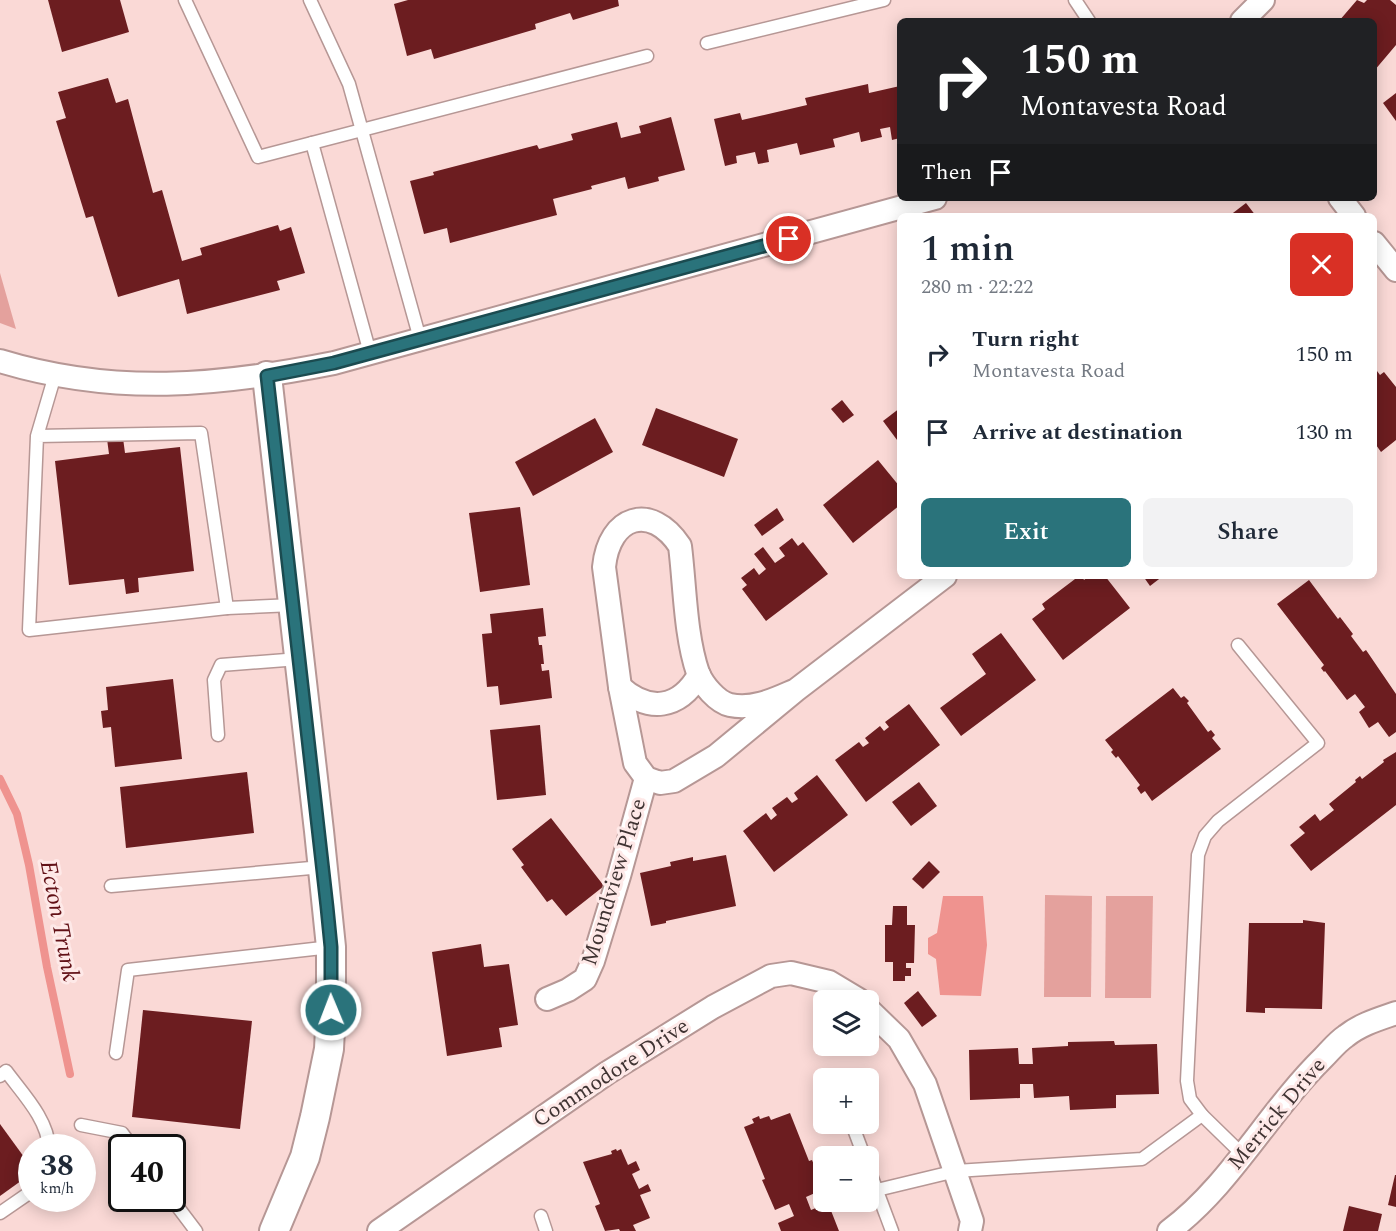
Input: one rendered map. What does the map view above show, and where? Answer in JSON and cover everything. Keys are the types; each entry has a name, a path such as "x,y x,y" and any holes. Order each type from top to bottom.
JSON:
{"street":[{"path":"1245,18 1263,0"},
{"path":"0,361 55,375 159,385 267,376 334,363 925,201"},
{"path":"1342,201 1352,213"},
{"path":"1377,248 1396,270"},
{"path":"267,376 331,947 331,1010 327,1061 305,1157 274,1231"},
{"path":"796,690 761,705 729,705 713,694 699,675 691,645 680,546 672,532 652,520 636,519 619,527 606,549 604,567 620,687 635,764 646,778 660,783 674,781 716,756 796,690 941,579"},
{"path":"620,687 639,701 647,704 663,704 678,699 691,689 699,675"},
{"name":"Moundview Place","path":"547,999 568,990 585,979 593,961 619,876 646,778"},
{"name":"Commodore Drive","path":"378,1231 607,1073 713,1007 771,976 791,973 829,982 842,990"},
{"name":"Merrick Drive","path":"1169,1231 1208,1198 1311,1070 1345,1036 1363,1025 1396,1013"},
{"path":"879,1020 899,1039 925,1084 976,1228"}],"lane":[{"path":"185,0 258,157 647,56"},
{"path":"310,0 349,84 420,339"},
{"path":"707,43 884,0"},
{"path":"1075,0 1087,18"},
{"path":"312,143 370,353"},
{"path":"55,375 37,436 29,630 227,608 293,605"},
{"path":"37,436 201,433 227,608"},
{"path":"1238,645 1318,743 1218,821 1205,836 1198,855 1187,1082 1190,1099 1202,1115 1242,1154"},
{"path":"218,735 214,680 221,665 299,659"},
{"path":"111,886 322,867"},
{"path":"116,1053 128,970 331,947"},
{"path":"2,1072 44,1126 46,1134"},
{"path":"879,1190 956,1171 1142,1159 1202,1115"},
{"path":"81,1125 123,1134"},
{"path":"879,1195 892,1231"},
{"path":"0,1213 18,1201"},
{"path":"182,1212 196,1231"},
{"path":"541,1216 546,1231"}],"shaded area":[{"path":"0,273 16,329 0,323"},
{"path":"1045,895 1092,896 1091,997 1044,997"},
{"path":"943,896 983,896 987,945 981,996 940,995 936,959 928,954 928,938 937,933"},
{"path":"1106,896 1153,896 1151,998 1105,998"}],"building":[{"path":"48,0 120,0 129,32 62,52"},
{"path":"408,0 618,0 619,6 573,20 570,13 535,24 536,29 434,59 431,49 407,56 394,4"},
{"path":"1357,0 1364,3 1367,0 1390,0 1396,5 1396,45 1377,67 1377,18 1342,18"},
{"path":"108,78 116,103 128,99 153,193 162,190 182,261 202,255 200,248 278,225 280,231 291,227 305,273 277,281 280,290 187,314 179,279 118,297 93,216 86,218 56,121 66,118 58,92"},
{"path":"868,84 869,93 897,87 897,139 892,140 890,127 880,129 882,137 861,142 859,132 833,139 835,147 800,155 797,143 767,150 769,162 758,164 755,152 736,156 737,163 725,166 714,119 740,113 742,120 807,105 805,98"},
{"path":"1396,93 1396,121 1383,103"},
{"path":"671,117 685,170 658,177 659,181 628,189 625,177 591,186 592,189 553,199 557,215 450,243 447,228 424,234 410,181 434,175 433,172 537,145 539,149 573,140 571,134 617,122 621,138 641,133 639,126"},
{"path":"1246,203 1254,213 1233,213"},
{"path":"1377,371 1380,375 1384,372 1396,387 1396,440 1381,452 1377,446"},
{"path":"842,400 854,415 843,423 831,409"},
{"path":"656,408 738,439 724,477 642,445"},
{"path":"897,410 897,440 883,421"},
{"path":"595,418 613,452 533,496 515,462"},
{"path":"123,438 125,453 180,447 194,571 138,578 139,592 126,594 124,579 69,585 55,461 109,454 107,439"},
{"path":"878,460 897,483 897,507 853,543 823,505"},
{"path":"520,507 530,585 480,592 469,513"},
{"path":"777,508 784,520 762,536 754,525"},
{"path":"792,538 798,546 803,542 828,574 766,621 742,589 747,585 741,578 754,568 759,575 766,569 754,554 763,547 775,563 785,556 779,548"},
{"path":"1075,579 1107,579 1130,608 1063,660 1032,619 1045,609 1042,604"},
{"path":"1145,579 1159,579 1150,586"},
{"path":"1309,580 1338,619 1340,617 1353,634 1351,636 1363,652 1366,650 1396,694 1396,732 1389,737 1378,722 1369,728 1359,712 1365,707 1355,694 1347,700 1321,668 1324,665 1277,604"},
{"path":"543,608 546,636 538,637 539,645 542,645 544,664 541,664 542,671 549,670 552,698 500,705 498,686 487,687 482,634 492,633 490,614"},
{"path":"1001,633 1036,680 961,736 940,708 986,674 972,654"},
{"path":"173,679 182,759 115,767 111,727 103,728 101,711 108,710 106,687"},
{"path":"1173,688 1181,698 1184,696 1189,701 1187,703 1208,732 1211,730 1215,735 1212,738 1221,749 1152,801 1145,791 1141,794 1137,788 1140,785 1118,756 1116,758 1111,752 1113,750 1105,740"},
{"path":"909,704 940,745 866,802 835,760 859,742 863,747 869,743 865,738 880,726 884,731 889,727 885,722"},
{"path":"540,725 546,795 497,800 490,730"},
{"path":"1396,752 1396,805 1311,871 1290,845 1305,833 1299,827 1315,814 1320,821 1334,810 1329,804 1356,782 1355,780 1360,776 1362,779 1384,762 1383,760"},
{"path":"247,772 254,833 126,848 120,787"},
{"path":"817,775 848,815 774,872 743,831 766,813 771,820 777,815 772,808 787,797 792,803 798,799 794,793"},
{"path":"919,782 937,806 911,826 892,802"},
{"path":"551,818 604,886 566,916 552,899 547,902 521,867 524,865 512,849"},
{"path":"726,855 736,906 651,926 640,873 671,866 670,862 693,857 693,861"},
{"path":"929,861 940,872 923,889 912,879"},
{"path":"893,906 907,906 907,925 915,925 914,963 906,963 906,968 911,968 911,976 905,976 905,981 893,981 893,962 885,962 885,925 892,925"},
{"path":"1303,920 1325,923 1322,1009 1265,1008 1265,1013 1246,1012 1249,923 1303,923"},
{"path":"481,944 484,967 509,964 518,1025 499,1028 502,1047 447,1056 432,952"},
{"path":"918,991 937,1016 922,1027 904,1003"},
{"path":"143,1010 252,1021 240,1129 132,1117"},
{"path":"1114,1041 1115,1045 1157,1044 1159,1094 1116,1095 1116,1108 1070,1110 1069,1096 1034,1098 1033,1084 1020,1084 1020,1098 970,1100 969,1050 1018,1048 1019,1064 1033,1064 1032,1048 1068,1046 1068,1042"},
{"path":"790,1113 809,1161 812,1160 813,1162 813,1194 806,1197 811,1210 832,1212 839,1231 781,1231 778,1223 794,1216 789,1204 775,1210 744,1127 754,1123 752,1119 759,1116 760,1119 769,1116 771,1120"},
{"path":"0,1124 18,1149 18,1183 0,1196"},
{"path":"616,1149 617,1151 621,1149 628,1165 636,1161 640,1170 632,1174 639,1189 648,1184 651,1191 640,1195 650,1218 633,1225 636,1231 620,1231 619,1229 605,1231 595,1206 600,1204 583,1162 612,1154 611,1151"},
{"path":"1396,1175 1396,1207 1388,1205"},
{"path":"1349,1206 1382,1214 1378,1231 1343,1231"}],"waterway":[{"name":"Ecton Trunk","path":"0,779 17,814 70,1074"}],"route":[{"path":"331,1010 331,947 327,907 267,376 334,363 789,239"}]}
